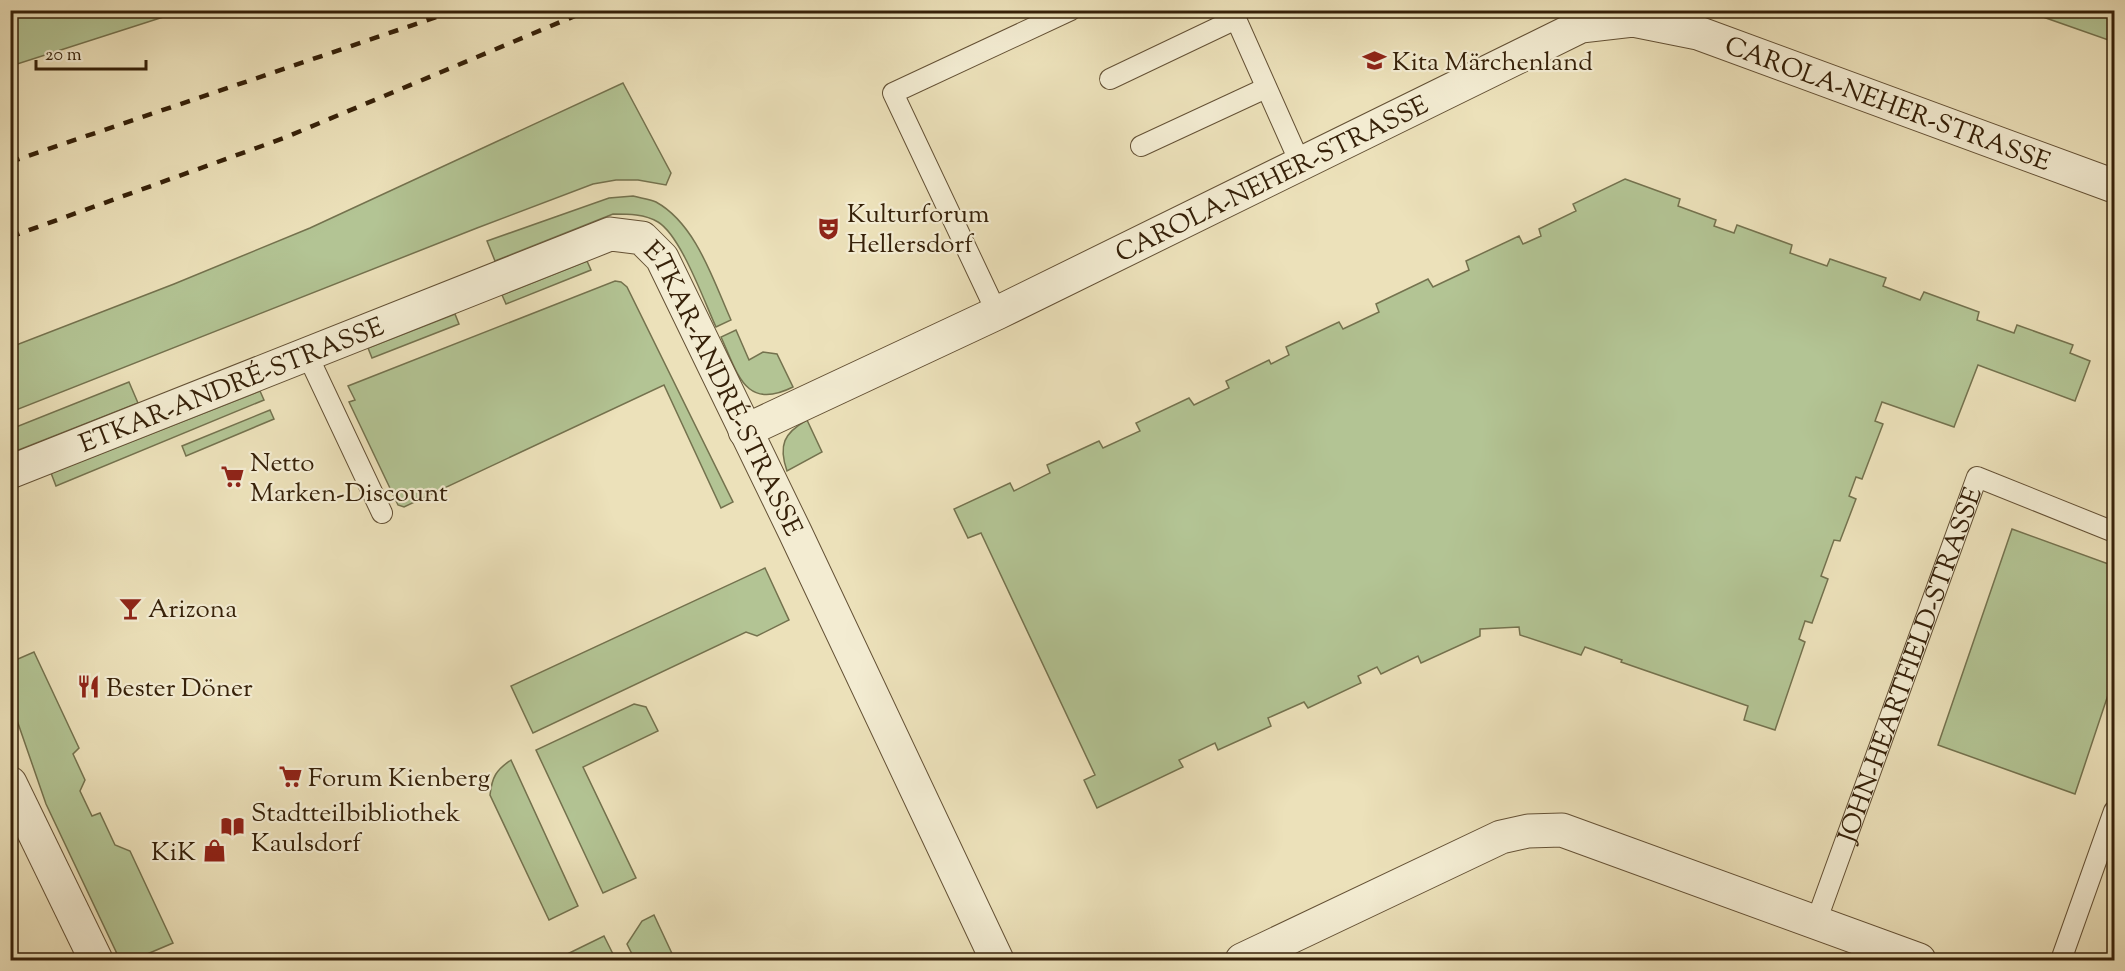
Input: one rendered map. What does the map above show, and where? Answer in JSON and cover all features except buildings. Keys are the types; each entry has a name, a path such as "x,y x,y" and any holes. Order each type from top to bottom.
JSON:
{"street":[{"name":"CAROLA-NEHER-STRASSE","path":"745,430 997,313 1581,26 1633,20 1698,33 2115,186"},
{"name":"ETKAR-ANDRÉ-STRASSE","path":"10,472 610,234 642,238 662,258 997,960"},
{"path":"10,783 96,960"},
{"path":"1242,960 1501,837 1528,831 1562,830 1919,960"}],"lane":[{"path":"997,313 893,93 1071,10"},
{"path":"1110,79 1234,15 1301,165"},
{"path":"1141,146 1266,88"},
{"path":"307,354 382,513"},
{"name":"JOHN-HEARTFIELD-STRASSE","path":"1816,922 1977,477 2115,532"},
{"path":"2061,960 2115,812"}],"green space":[{"path":"29,11 182,11 11,66 11,17"},
{"path":"2026,11 2114,11 2114,42"},
{"path":"623,83 671,173 666,185 638,180 616,180 593,184 11,412 11,347 310,228"},
{"path":"1625,179 1680,199 1678,206 1716,220 1714,226 1734,233 1737,225 1792,245 1790,253 1827,266 1830,259 1886,278 1883,286 1920,300 1924,292 1979,312 1977,320 2014,333 2017,325 2073,345 2070,353 2090,361 2075,401 1978,365 1954,427 1882,402 1875,421 1883,424 1862,479 1856,477 1849,496 1856,499 1840,541 1834,540 1821,576 1828,579 1812,623 1805,621 1799,639 1805,642 1775,730 1744,720 1748,706 1621,662 1622,660 1585,647 1581,655 1520,635 1519,627 1480,629 1480,636 1421,663 1418,656 1381,674 1377,667 1358,676 1361,683 1308,708 1304,702 1268,718 1271,726 1218,750 1215,743 1179,760 1183,767 1097,808 1084,780 1095,775 981,533 968,538 954,509 1010,483 1014,491 1050,473 1047,465 1099,441 1103,448 1140,431 1136,423 1189,398 1194,405 1229,388 1226,381 1269,360 1271,364 1289,355 1286,347 1339,322 1343,329 1379,312 1376,304 1428,279 1433,287 1469,270 1466,261 1519,236 1523,244 1541,236 1539,229 1576,211 1573,204"},
{"path":"633,196 656,202 682,224 702,254 731,320 716,327 691,270 675,241 667,229 648,217 613,214 495,261 487,241 609,198"},
{"path":"587,261 591,270 506,304 502,295"},
{"path":"615,281 627,287 733,502 721,508 664,385 404,507 398,505 349,402 355,400 348,386"},
{"path":"455,314 459,324 372,358 368,348"},
{"path":"736,330 749,360 763,352 777,354 793,387 764,395 745,385 721,337"},
{"path":"129,382 138,403 11,453 11,429"},
{"path":"260,391 264,400 56,486 51,473"},
{"path":"270,410 274,419 186,456 182,446"},
{"path":"807,420 822,452 787,471 783,454 785,441 793,430"},
{"path":"2012,529 2114,566 2114,677 2075,794 1938,745"},
{"path":"765,568 789,620 757,636 746,632 533,733 511,686"},
{"path":"34,652 79,748 73,754 85,780 80,791 92,816 100,813 115,845 130,851 173,943 133,960 120,960 46,804 11,703 11,662"},
{"path":"634,704 646,707 658,731 583,767 636,878 603,893 536,750"},
{"path":"511,760 578,906 549,920 490,795 496,774"},
{"path":"654,915 675,960 635,960 627,944 642,921"},
{"path":"604,936 616,960 555,960"}],"railway":[{"path":"10,162 457,10"},
{"path":"10,237 284,138 589,10"}],"place":[{"name":"Kita Märchenland","path":"1374,61"},
{"name":"Kulturforum Hellersdorf","path":"829,228"},
{"name":"Netto Marken-Discount","path":"232,477"},
{"name":"Arizona","path":"130,608"},
{"name":"Bester Döner","path":"88,687"},
{"name":"Forum Kienberg","path":"290,777"},
{"name":"Stadtteilbibliothek Kaulsdorf","path":"233,827"},
{"name":"KiK","path":"214,851"}]}
